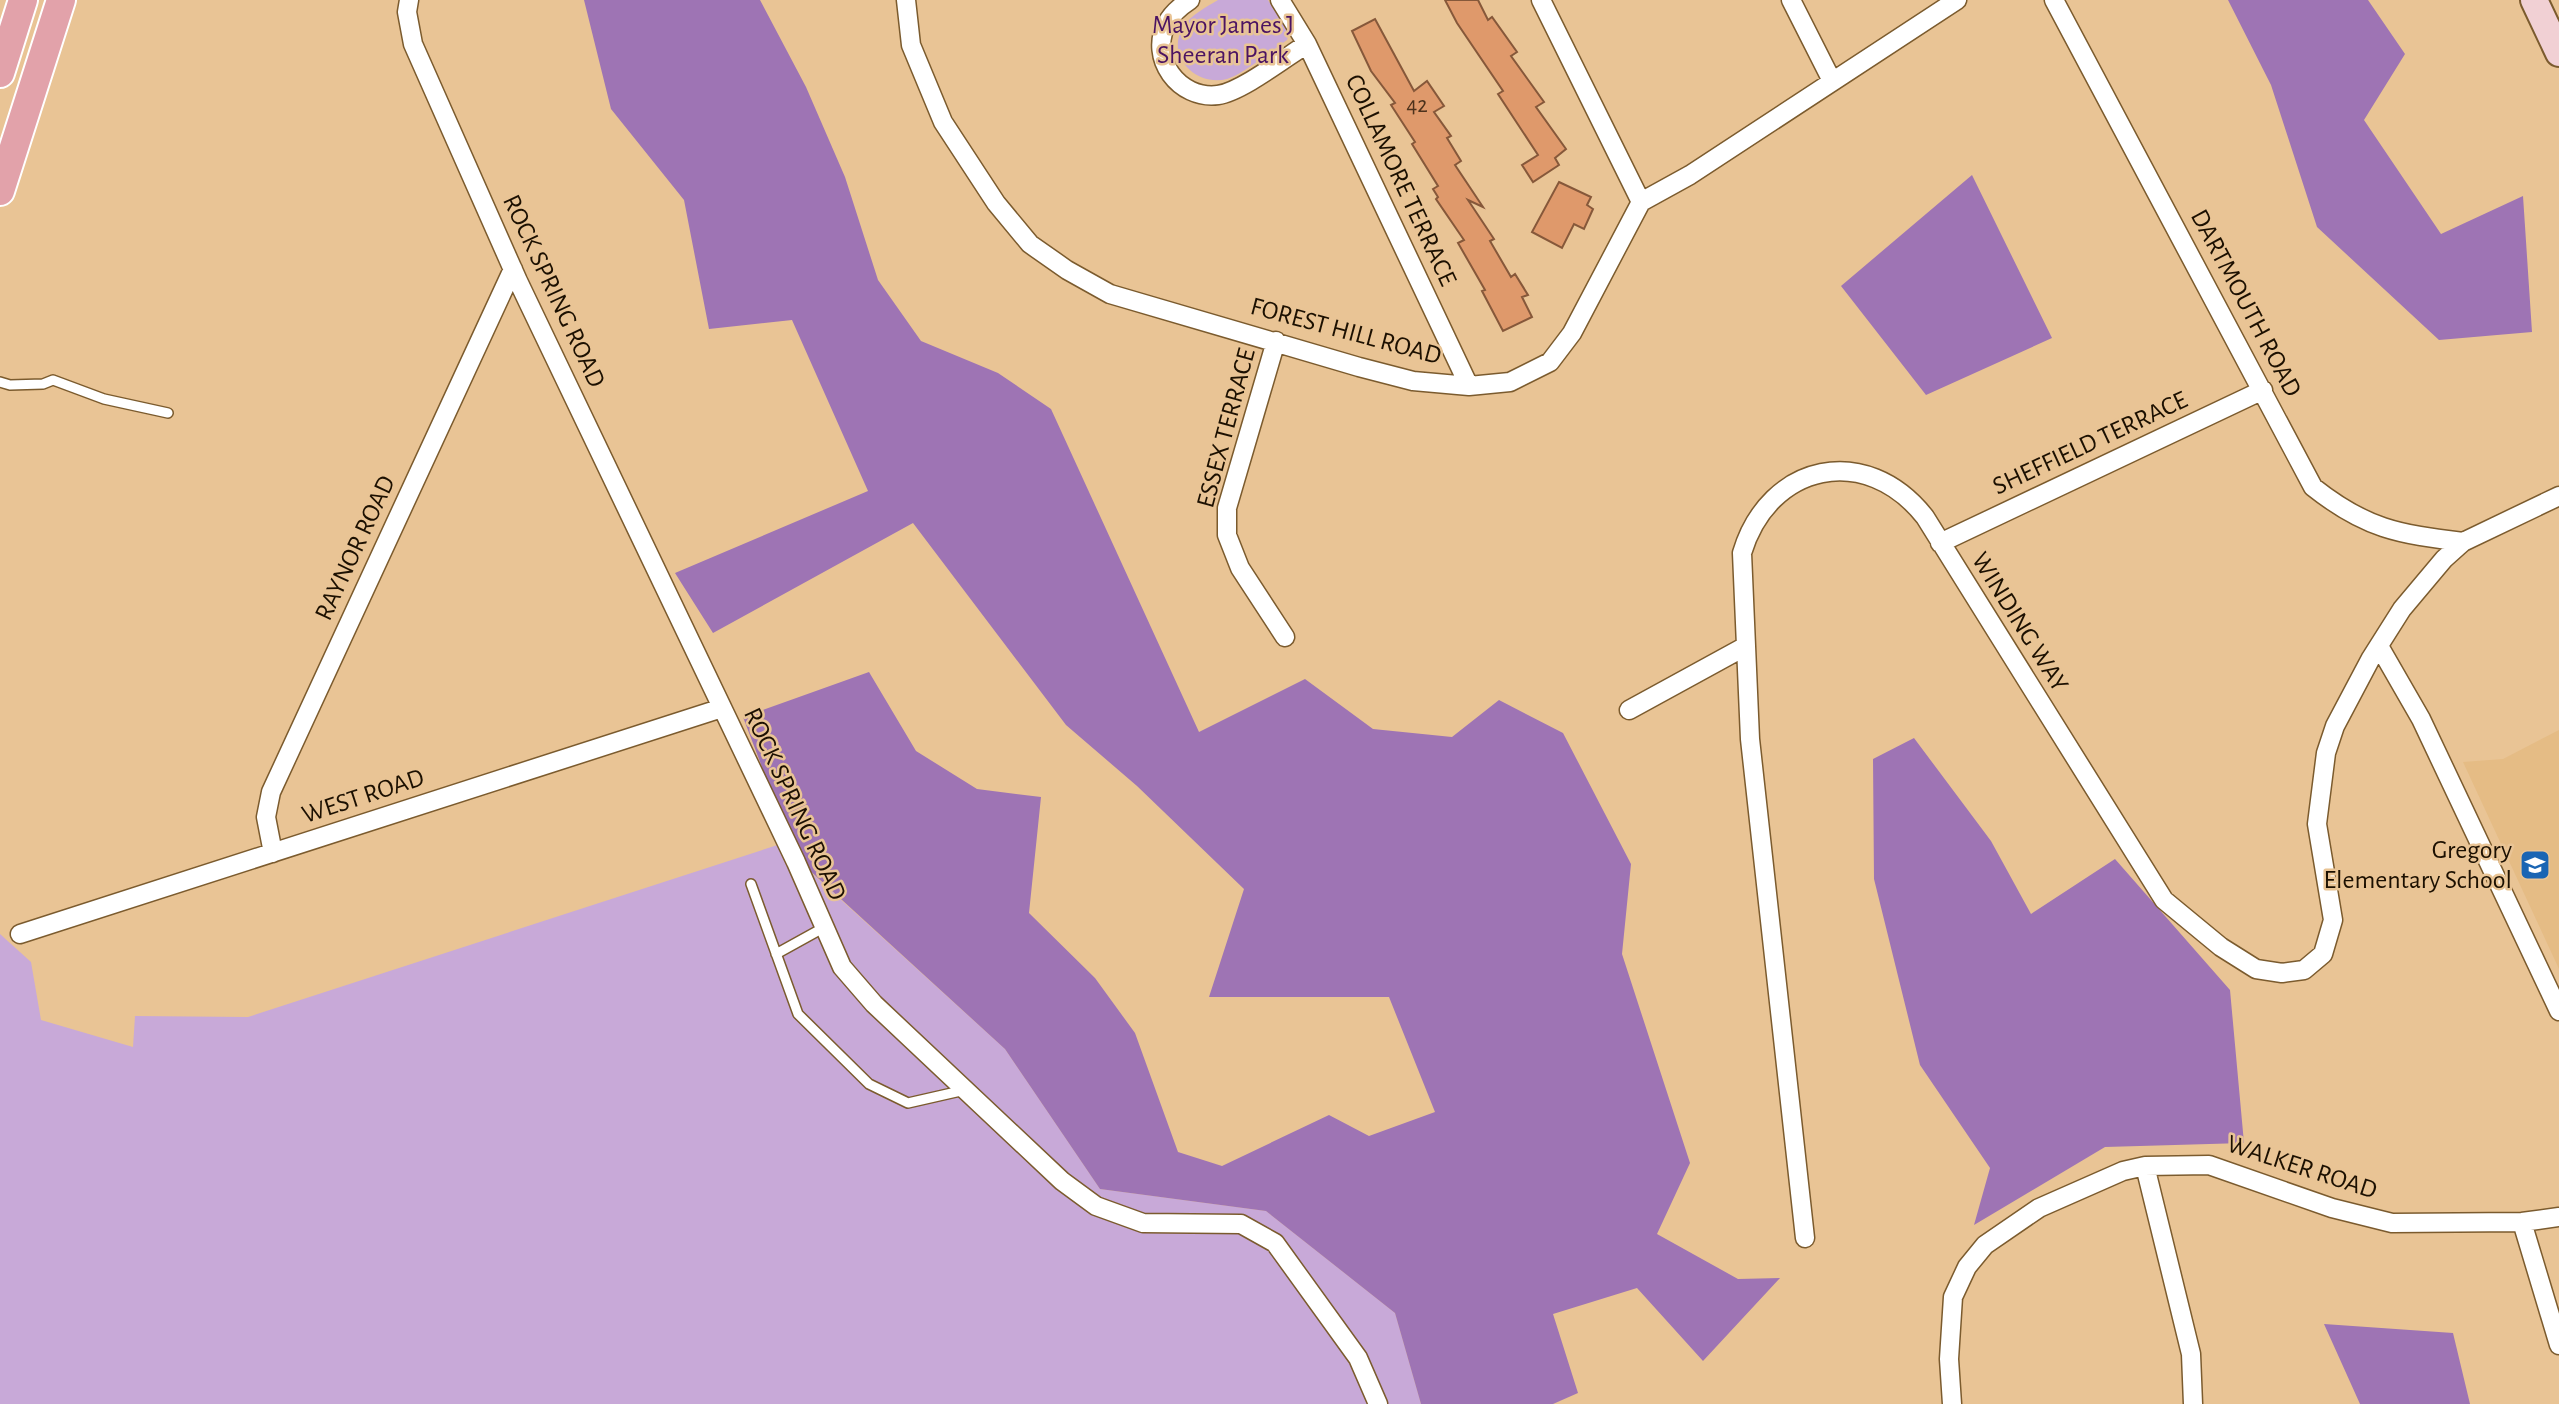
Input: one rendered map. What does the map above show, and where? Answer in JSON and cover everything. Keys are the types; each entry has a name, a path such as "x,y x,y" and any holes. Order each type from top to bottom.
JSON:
{"main road":[{"path":"0,73 23,0"},
{"path":"0,191 61,0"},
{"path":"2534,0 2559,53"}],"street":[{"name":"ROCK SPRING ROAD","path":"409,0 407,12 413,44 513,269 796,862 842,967 874,1004 965,1090 1062,1181 1096,1206 1143,1223 1176,1221 1241,1224 1275,1244 1358,1358 1378,1404"},
{"name":"FOREST HILL ROAD","path":"906,0 911,45 943,122 996,203 1030,244 1067,270 1110,294 1359,367 1413,381 1469,386 1510,382 1550,362 1573,333 1641,202"},
{"path":"1190,0 1175,11 1166,23 1161,38 1161,54 1166,68 1175,81 1188,90 1203,95 1233,91 1307,44"},
{"path":"1541,0 1641,202 1690,175 1957,0"},
{"path":"1791,0 1832,81"},
{"name":"DARTMOUTH ROAD","path":"2054,0 2313,487 2338,507 2364,522 2409,535 2463,542"},
{"name":"COLLAMORE TERRACE","path":"1284,1 1307,44 1469,386"},
{"name":"RAYNOR ROAD","path":"273,853 266,817 271,792 513,269"},
{"name":"ESSEX TERRACE","path":"1276,341 1227,508 1227,535 1240,568 1285,637"},
{"name":"SHEFFIELD TERRACE","path":"1940,543 2263,390"},
{"name":"WINDING WAY","path":"1805,1238 1750,739 1742,553 1748,533 1758,515 1772,499 1788,486 1807,477 1828,472 1849,472 1870,476 1898,489 1914,503 2164,900 2221,947 2256,969 2283,973 2304,970 2323,954 2333,920 2317,824 2326,753 2336,726 2379,646 2402,609 2444,559 2463,542 2559,496"},
{"path":"1629,710 1746,646"},
{"path":"2379,646 2421,719 2559,1011"},
{"name":"WEST ROAD","path":"20,934 722,708"},
{"name":"WALKER ROAD","path":"1952,1404 1949,1359 1953,1297 1967,1267 1986,1245 2039,1208 2123,1171 2146,1166 2209,1165 2332,1209 2392,1223 2522,1222 2559,1217"},
{"path":"2146,1166 2191,1354 2193,1404"},
{"path":"2522,1222 2559,1345"}],"lane":[{"path":"0,382 10,385 43,384 53,380 103,399 168,413"},
{"path":"751,884 797,1014 869,1084 908,1103 965,1090"},
{"path":"776,954 823,928"}],"shaded area":[{"path":"584,0 760,0 806,87 845,177 878,280 921,341 998,373 1051,409 1199,732 1305,679 1373,729 1452,737 1499,700 1563,733 1631,864 1622,954 1690,1163 1657,1234 1738,1279 1780,1278 1703,1361 1637,1288 1553,1314 1578,1393 1553,1404 1421,1404 1395,1313 1266,1211 1100,1189 1005,1049 807,868 790,841 743,717 869,672 916,751 977,789 1041,797 1029,913 1095,978 1135,1033 1178,1152 1222,1166 1329,1115 1369,1136 1435,1112 1389,997 1209,997 1244,889 1137,786 1066,725 913,523 713,633 675,573 868,491 792,320 709,329 684,200 611,109"},
{"path":"2228,0 2368,0 2405,54 2364,120 2441,234 2523,196 2532,332 2439,340 2317,227 2271,85"},
{"path":"1972,175 2052,338 1926,395 1841,286"},
{"name":"Gregory Elementary School","path":"2559,730 2559,969 2463,762 2503,759"},
{"path":"1914,738 1991,841 2031,914 2115,859 2230,990 2244,1143 2105,1147 1974,1225 1990,1168 1920,1065 1874,879 1873,759"},
{"path":"2324,1324 2453,1333 2470,1404 2360,1404"}],"green space":[{"name":"Mayor James J Sheeran Park","path":"1218,0 1268,0 1289,34 1287,40 1249,68 1233,77 1216,80 1195,74 1187,67 1181,59 1178,38 1186,23"},
{"path":"790,841 807,869 1005,1049 1100,1189 1266,1211 1395,1313 1421,1404 0,1404 0,934 31,962 41,1020 133,1047 135,1016 248,1017"}],"building":[{"path":"1445,0 1478,0 1488,20 1492,17 1517,52 1511,56 1544,102 1536,107 1566,149 1555,158 1559,165 1533,182 1522,165 1538,155 1498,94 1503,91 1457,23"},
{"path":"1375,19 1414,91 1427,81 1444,106 1434,112 1451,136 1447,138 1461,161 1455,165 1483,207 1468,200 1494,239 1490,241 1511,277 1515,274 1528,295 1522,297 1532,317 1503,331 1482,291 1485,290 1458,243 1464,240 1436,199 1438,197 1433,189 1438,186 1412,144 1415,142 1391,105 1395,103 1371,71 1352,31"},
{"path":"1559,182 1591,197 1587,205 1593,209 1584,229 1574,224 1562,248 1532,232"}],"place":[{"name":"Gregory Elementary School","path":"2535,865"}]}
